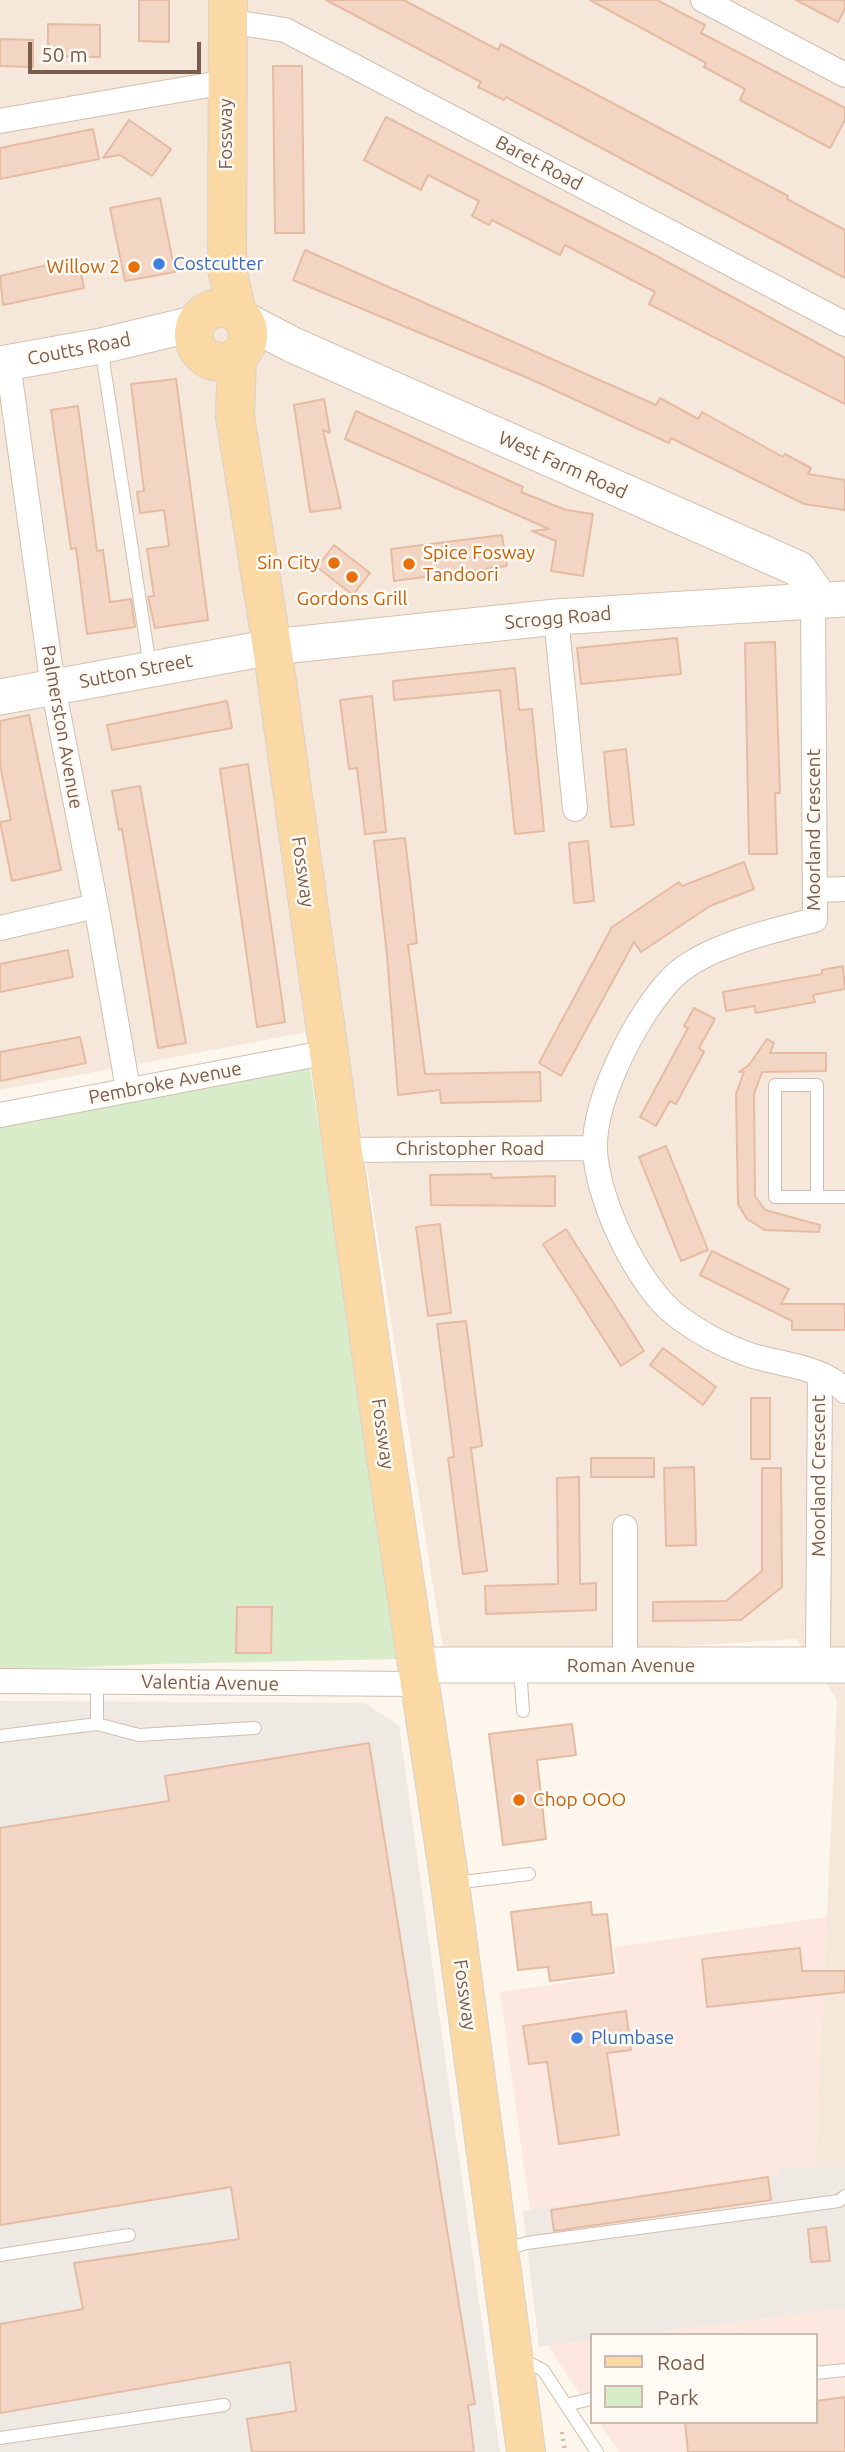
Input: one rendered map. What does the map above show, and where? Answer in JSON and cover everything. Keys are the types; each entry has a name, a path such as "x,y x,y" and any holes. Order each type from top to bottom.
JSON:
{"main road":[{"name":"Fossway","path":"227,10 227,269 221,336 272,647 450,1884 526,2452"}],"street":[{"path":"703,0 845,75"},
{"name":"Baret Road","path":"227,10 285,30 845,324"},
{"path":"0,121 226,82"},
{"name":"Coutts Road","path":"4,364 159,332 221,336"},
{"name":"West Farm Road","path":"221,336 293,345 799,569 826,599"},
{"name":"Palmerston Avenue","path":"4,364 53,687 96,906 128,1089"},
{"name":"Scrogg Road","path":"272,647 556,617 826,599"},
{"name":"Moorland Crescent","path":"826,599 814,920 755,935 710,954 674,976 641,1021 614,1070 600,1112 595,1148 605,1203 624,1247 675,1315 711,1338 748,1354 801,1367 838,1384 832,1665"},
{"path":"556,617 575,809"},
{"name":"Sutton Street","path":"0,697 150,667 272,647"},
{"path":"816,890 845,890"},
{"path":"0,928 96,906"},
{"name":"Pembroke Avenue","path":"0,1115 329,1052"},
{"name":"Christopher Road","path":"344,1150 595,1148"},
{"path":"625,1527 625,1666"},
{"name":"Roman Avenue","path":"419,1674 520,1666 832,1665"},
{"name":"Valentia Avenue","path":"0,1681 97,1682 419,1674"}],"lane":[{"path":"101,346 150,667"},
{"path":"817,1197 817,1085 775,1085 775,1197 817,1197 845,1197"},
{"path":"520,1666 523,1711"},
{"path":"97,1682 97,1724"},
{"path":"0,1737 97,1724 139,1735 255,1728"},
{"path":"450,1884 529,1874"},
{"path":"499,2251 527,2244 839,2201 845,2196"},
{"path":"0,2255 129,2235"},
{"path":"513,2355 543,2370 597,2452"},
{"path":"817,2373 845,2370"},
{"path":"566,2405 590,2399"},
{"path":"0,2438 224,2405"}],"shaded area":[{"path":"0,0 845,0 845,2168 815,2168 837,1700 796,1639 445,1661 344,1025 0,1090"},
{"path":"0,1701 365,1703 399,1726 500,2452 0,2452"},
{"path":"827,1917 815,2168 780,2168 781,2175 530,2211 500,1992 618,1975 614,1947"},
{"path":"779,2168 845,2168 845,2308 651,2333 590,2333 590,2340 539,2347 523,2211 780,2175"},
{"path":"845,2308 845,2452 619,2452 600,2424 817,2424 817,2333 651,2333"},
{"path":"590,2340 590,2409 548,2346"}],"green space":[{"path":"308,1058 403,1659 153,1664 0,1671 0,1121"}],"building":[{"path":"139,0 169,0 169,42 139,41"},
{"path":"326,0 404,0 498,50 501,44 788,196 787,199 845,230 845,278 506,97 504,100 478,87 481,82"},
{"path":"590,0 657,0 705,25 701,33 845,108 845,120 830,148 740,100 745,89 704,67 706,63"},
{"path":"796,0 845,0 845,9 838,22"},
{"path":"48,24 100,25 100,57 48,56"},
{"path":"0,39 33,40 33,67 0,66"},
{"path":"273,66 302,66 304,233 275,233"},
{"path":"386,117 651,253 845,358 845,404 649,304 655,292 565,245 560,255 492,220 489,225 472,216 479,201 428,175 421,190 364,160"},
{"path":"129,120 171,149 152,176 120,155 103,158"},
{"path":"93,129 99,159 0,179 0,148"},
{"path":"160,198 175,272 125,281 110,208"},
{"path":"305,250 656,405 660,398 698,419 702,412 783,457 785,454 811,468 808,474 845,480 845,510 804,504 671,438 669,443 528,378 293,280"},
{"path":"78,258 84,288 3,305 0,276"},
{"path":"176,379 208,620 155,628 148,597 154,596 147,549 169,546 164,510 140,513 137,492 144,491 131,384"},
{"path":"324,399 330,433 323,430 341,508 310,512 294,405"},
{"path":"78,406 97,551 103,550 110,602 131,599 135,627 87,634 76,548 71,549 51,410"},
{"path":"356,411 523,487 521,492 566,510 593,514 583,576 551,571 556,541 532,531 549,529 345,439"},
{"path":"502,535 507,566 394,581 391,549"},
{"path":"334,545 370,573 353,595 317,567"},
{"path":"677,638 681,674 581,684 577,648"},
{"path":"775,642 780,793 775,793 777,854 749,854 745,643"},
{"path":"515,668 519,710 532,709 544,831 515,834 500,690 394,700 393,681"},
{"path":"372,696 386,832 365,834 357,768 349,769 340,700"},
{"path":"227,701 232,728 112,750 107,725"},
{"path":"29,715 61,870 12,881 0,822 11,820 0,765 0,721"},
{"path":"626,749 634,825 611,827 604,752"},
{"path":"248,764 285,1022 257,1027 220,769"},
{"path":"140,786 186,1043 158,1048 122,829 119,830 112,791"},
{"path":"405,838 417,943 408,945 425,1074 540,1072 541,1101 441,1103 440,1090 398,1095 387,955 374,841"},
{"path":"588,841 594,901 574,903 569,843"},
{"path":"744,862 754,889 710,906 641,952 634,942 561,1076 539,1063 612,927 679,882 682,886"},
{"path":"68,950 73,977 0,992 0,964"},
{"path":"843,966 845,989 813,995 815,1002 756,1013 754,1006 726,1011 723,992 822,974 822,970"},
{"path":"694,1008 715,1019 699,1048 704,1052 676,1104 670,1101 656,1126 640,1117 688,1028 684,1026"},
{"path":"80,1037 86,1063 0,1081 0,1052"},
{"path":"767,1039 774,1043 770,1053 826,1053 826,1071 762,1072 754,1094 755,1196 765,1210 820,1225 819,1232 765,1230 747,1219 738,1204 736,1094 744,1072 739,1072 749,1065"},
{"path":"666,1146 708,1250 681,1261 639,1157"},
{"path":"491,1174 492,1178 555,1176 555,1206 431,1205 430,1175"},
{"path":"440,1224 451,1313 428,1316 416,1227"},
{"path":"566,1229 644,1351 621,1366 543,1244"},
{"path":"712,1251 789,1289 781,1304 845,1304 845,1330 792,1330 792,1321 700,1275"},
{"path":"466,1321 482,1446 471,1448 487,1571 463,1574 448,1458 454,1457 437,1324"},
{"path":"663,1348 716,1387 703,1405 650,1365"},
{"path":"751,1398 770,1398 770,1459 751,1459"},
{"path":"591,1458 654,1458 654,1477 591,1477"},
{"path":"694,1467 696,1545 666,1546 664,1468"},
{"path":"762,1468 781,1468 782,1587 741,1620 653,1621 653,1602 726,1601 762,1571"},
{"path":"579,1477 580,1584 596,1583 596,1610 486,1614 485,1586 558,1584 557,1478"},
{"path":"237,1607 272,1607 271,1653 236,1653"},
{"name":"Chop OOO","path":"572,1724 576,1755 537,1760 546,1839 503,1845 489,1734"},
{"path":"369,1743 475,2404 468,2405 474,2452 252,2452 247,2419 296,2411 290,2362 0,2413 0,2324 83,2309 74,2263 239,2239 231,2187 0,2225 0,1828 169,1801 165,1776"},
{"path":"591,1902 592,1915 607,1914 614,1973 550,1981 548,1967 518,1970 511,1912"},
{"path":"800,1948 802,1971 845,1971 845,1992 707,2007 702,1959"},
{"path":"626,2011 631,2050 607,2053 619,2135 559,2144 547,2062 529,2064 523,2026"},
{"path":"768,2177 771,2200 554,2231 551,2210"},
{"path":"826,2227 830,2261 811,2262 808,2229"},
{"path":"845,2397 845,2452 688,2452 685,2424 817,2424 817,2401"}],"place":[{"name":"Costcutter","path":"159,264"},
{"name":"Willow 2","path":"134,267"},
{"name":"Sin City","path":"334,563"},
{"name":"Spice Fosway Tandoori","path":"409,564"},
{"name":"Gordons Grill","path":"352,577"},
{"name":"Chop OOO","path":"519,1800"},
{"name":"Plumbase","path":"577,2038"}]}
